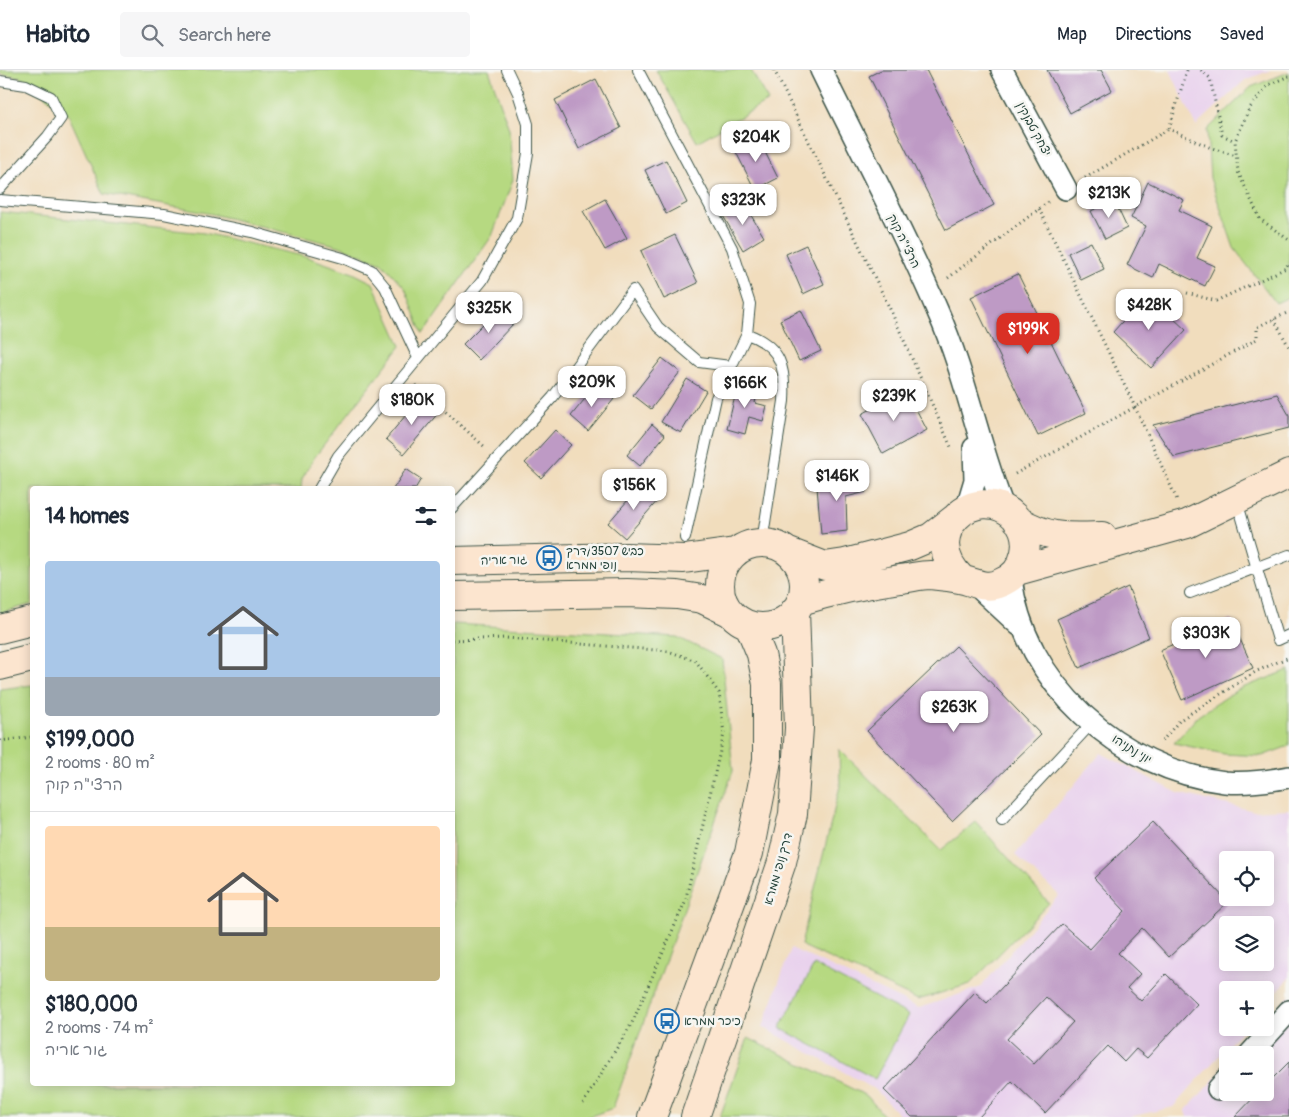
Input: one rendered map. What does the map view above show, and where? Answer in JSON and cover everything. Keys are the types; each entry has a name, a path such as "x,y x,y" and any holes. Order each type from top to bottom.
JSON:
{"main road":[{"path":"798,605 877,582 929,575 969,582 1000,583 1014,574 1187,524 1289,474"},
{"path":"652,1117 748,853 767,760 767,684 761,654 740,619 723,602 720,582 725,563 742,547 762,542 776,544 789,552 825,566 844,563 910,546 931,537 960,514 985,505 1005,505 1040,533 1056,536 1153,534"},
{"path":"1005,505 1026,540 1026,551 1014,574"},
{"path":"960,514 948,529 945,551 948,562 969,582"},
{"name":"גור אריה","path":"455,560 626,557 684,559 735,552"},
{"path":"455,596 627,593 677,595 702,599 740,619 762,627 774,625 786,619 798,605 804,588 803,574 789,552"},
{"name":"דרך נופי ממרא","path":"694,1117 782,862 793,814 799,728 798,605"},
{"path":"0,629 30,622"},
{"path":"0,666 30,658"}],"street":[{"name":"הרצי\"ה קוק","path":"821,70 929,293 958,367 973,418 1005,505"},
{"name":"יצחק טבנקין","path":"1002,70 1066,189"},
{"name":"הרצי\"ה קוק","path":"960,514 975,480 973,418"},
{"path":"1014,574 1013,600 1024,630"},
{"path":"969,582 1002,607 1024,630"},
{"name":"יוני נתניהו","path":"1024,630 1045,673 1092,723 1146,759 1192,775 1226,782 1260,782 1289,777"},
{"path":"1257,1046 1289,1011"}],"lane":[{"path":"321,486 338,456 482,281 517,218 528,153 528,124 518,93 507,70"},
{"path":"638,70 732,248 750,304 747,334 716,398 685,538"},
{"path":"0,81 26,85 51,97 61,118 48,136 0,189"},
{"path":"0,200 164,214 252,232 343,258 371,270 385,286 418,358"},
{"path":"455,505 553,397 633,290 658,328 699,362 730,366"},
{"path":"747,334 761,339 774,351 783,365 785,383 784,401 762,542"},
{"path":"1237,501 1278,640 1289,635"},
{"path":"1190,593 1289,555"},
{"path":"1002,820 1092,723"}],"path":[{"path":"774,70 891,311 951,448"},
{"path":"929,293 1066,189 1169,129 1187,70"},
{"path":"1201,70 1210,78 1222,135 1234,141"},
{"path":"1289,76 1268,85 1248,109 1234,141 1238,172 1260,219 1289,240"},
{"path":"1169,129 1209,147 1236,156"},
{"path":"1039,209 1135,407 1187,524"},
{"path":"1187,293 1216,301 1286,268 1289,262"},
{"path":"1005,505 1135,407 1257,339 1257,327 1289,312"},
{"path":"1274,319 1289,347"},
{"path":"405,374 497,458"},
{"path":"455,640 506,638 668,651 696,661 720,693 724,734 685,902 632,1023 581,1107"},
{"path":"1146,759 1180,720 1257,671 1289,656"},
{"path":"0,741 30,737"}],"shaded area":[{"path":"1170,70 1271,70 1245,80 1196,126"},
{"path":"1101,753 1178,793 1254,811 1289,809 1289,978 1274,995 1274,981 1219,981 1219,1036 1237,1036 1228,1046 1219,1046 1219,1056 1173,1107 1129,1117 901,1117 876,1090 763,1027 791,948 919,1008 981,987 1059,895 1015,855"},
{"path":"1289,996 1289,1117 1187,1117 1185,1111 1219,1074 1219,1101 1274,1101 1274,1046 1244,1046 1253,1036 1274,1036 1274,1013"}],"green space":[{"path":"0,70 489,70 509,129 513,180 492,236 423,334 405,288 382,263 339,246 212,214 104,194 68,114 20,77 0,74"},
{"path":"656,70 751,70 768,101 697,142"},
{"path":"1289,72 1289,297 1276,303 1234,248 1210,178 1207,130 1251,87"},
{"path":"0,212 204,233 307,257 353,273 373,283 401,346 314,458 302,479 301,486 30,486 30,605 0,613"},
{"path":"455,624 677,637 722,659 733,771 613,1108 588,1117 0,1117 0,689 30,685 30,1086 455,1086"},
{"path":"1289,670 1289,746 1262,756 1224,754 1174,743 1198,716 1237,690"},
{"path":"839,749 941,850 976,822 1049,903 970,984 918,1000 801,945 840,786"},
{"path":"814,965 909,1015 875,1079 780,1028"},
{"path":"748,1038 867,1096 885,1117 720,1117"}],"building":[{"path":"881,70 926,70 994,205 946,230 869,76"},
{"path":"1047,70 1101,70 1112,90 1070,113"},
{"path":"596,79 621,128 579,149 555,100"},
{"path":"757,136 778,178 755,190 734,148"},
{"path":"666,160 687,203 666,214 645,170"},
{"path":"1148,182 1184,200 1179,210 1212,226 1197,258 1215,266 1205,286 1159,264 1153,278 1127,265 1146,226 1131,218"},
{"path":"605,199 627,238 605,250 583,211"},
{"path":"1114,200 1127,228 1105,239 1091,211"},
{"path":"743,202 764,237 743,250 722,214"},
{"path":"675,235 698,283 664,299 641,251"},
{"path":"1091,242 1104,269 1081,280 1068,253"},
{"path":"806,245 824,284 803,294 786,254"},
{"path":"1018,274 1086,413 1038,436 971,297"},
{"path":"1147,294 1186,330 1151,368 1113,332"},
{"path":"499,308 514,323 479,360 463,344"},
{"path":"801,310 821,351 799,361 780,320"},
{"path":"662,358 680,372 651,409 633,395"},
{"path":"687,379 706,391 681,433 661,422"},
{"path":"597,384 614,399 588,431 571,416"},
{"path":"738,384 758,389 755,403 767,406 763,421 749,417 745,434 727,429"},
{"path":"906,390 927,430 883,454 862,414"},
{"path":"1277,394 1289,415 1289,428 1174,457 1153,425"},
{"path":"421,397 439,412 404,454 386,439"},
{"path":"652,424 665,435 640,466 627,455"},
{"path":"555,430 571,445 541,478 525,463"},
{"path":"406,469 421,479 417,486 395,486"},
{"path":"854,470 866,492 846,497 847,531 821,534 817,487"},
{"path":"642,484 659,499 625,538 608,523"},
{"path":"1128,587 1149,637 1079,668 1057,619"},
{"path":"1231,619 1253,668 1182,700 1160,650"},
{"path":"956,646 1041,735 952,821 867,731"},
{"path":"1153,822 1219,892 1219,906 1224,906 1169,957 1142,928 1118,953 1140,974 1127,988 1141,1001 1166,974 1197,1004 1147,1058 1136,1049 1124,1062 1108,1046 1045,1113 1012,1081 979,1117 912,1117 884,1090 975,992 987,1003 1062,924 1090,949 1125,911 1094,878","holes":["1046,997 1073,1022 1034,1064 1007,1039"]},
{"path":"1289,1062 1289,1117 1235,1117 1250,1101 1274,1101 1274,1077"}],"place":[{"name":"כביש 3507/דרך נופי ממרא","path":"549,558"},
{"name":"כיכר ממרא","path":"667,1021"}]}
